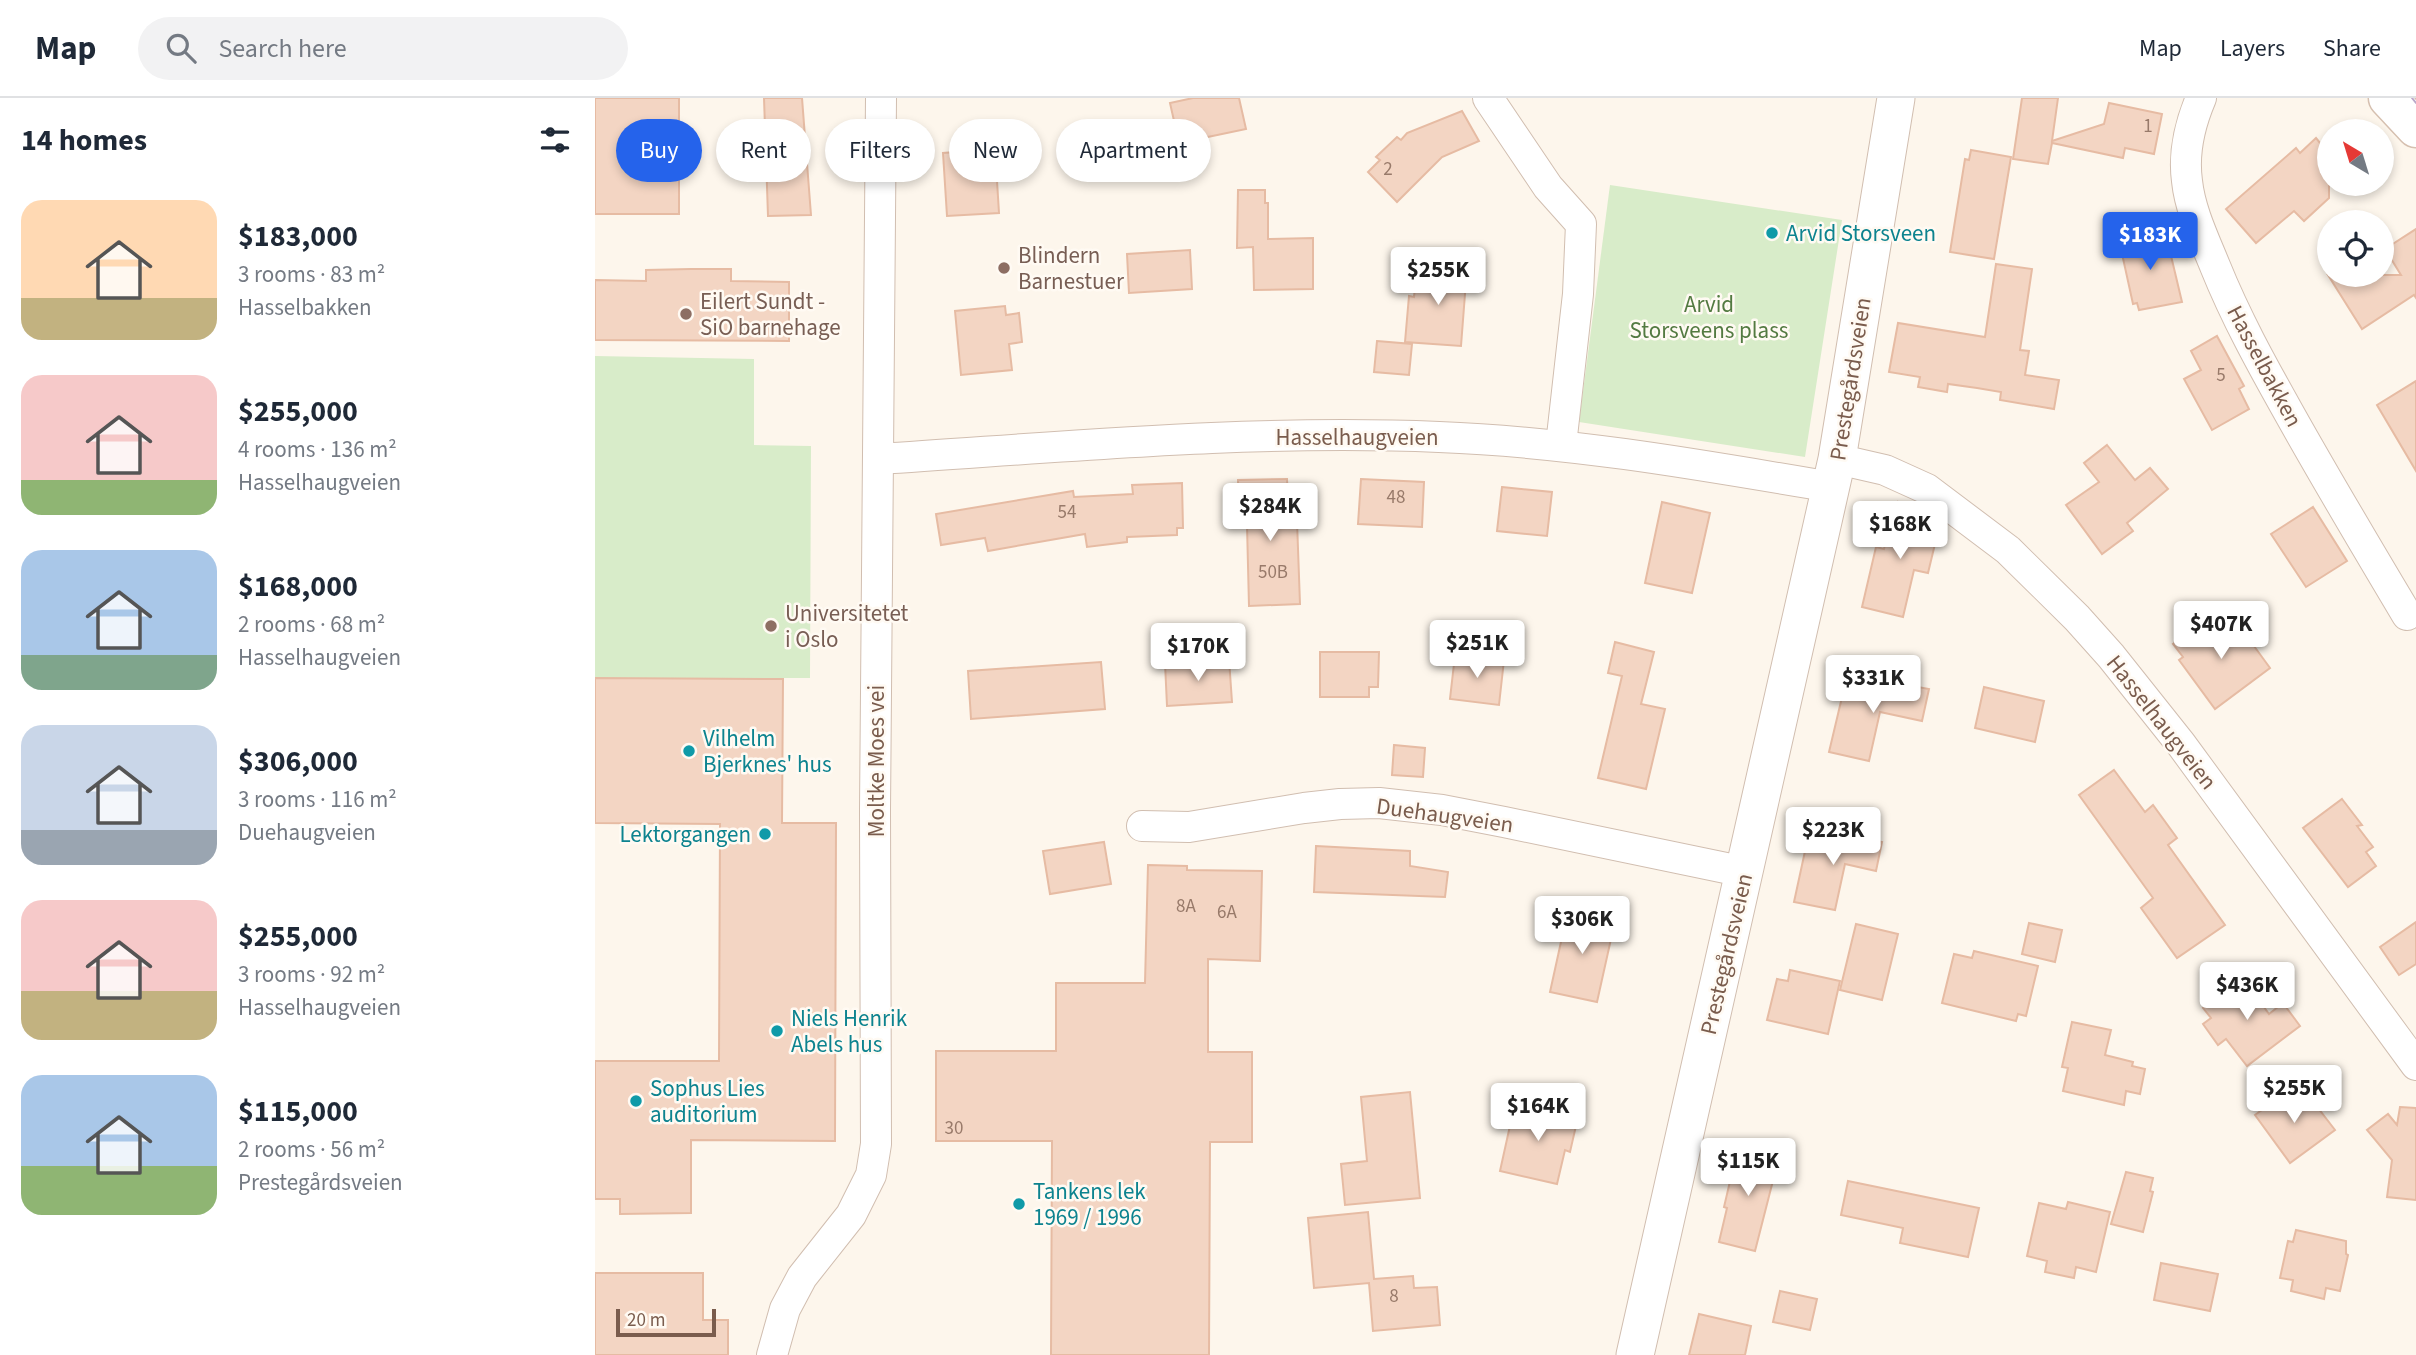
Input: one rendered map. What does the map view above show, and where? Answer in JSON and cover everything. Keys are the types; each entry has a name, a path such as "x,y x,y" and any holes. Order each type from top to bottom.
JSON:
{"main road":[{"path":"2388,98 2416,128"}],"street":[{"name":"Moltke Moes vei","path":"772,1355 785,1309 802,1277 851,1215 871,1175 876,1144 875,811 881,98"},
{"path":"1488,98 1548,187 1581,224 1578,294 1561,445"},
{"name":"Prestegårdsveien","path":"1635,1355 1834,473 1896,98"},
{"name":"Hasselbakken","path":"2201,98 2186,153 2187,181 2192,205 2209,251 2240,326 2407,615"},
{"name":"Hasselhaugveien","path":"879,459 1226,436 1426,436 1561,445 1834,473 1885,470 1927,489 2008,550 2077,618 2144,697 2197,766 2416,1065"},
{"name":"Duehaugveien","path":"1142,827 1189,827 1304,808 1379,803 1479,817 1745,872"}],"green space":[{"name":"Arvid Storsveens plass","path":"1610,185 1842,220 1805,457 1579,422"},
{"path":"595,356 754,359 754,445 811,446 810,678 595,678"}],"building":[{"path":"595,98 679,98 679,119 616,119 616,182 679,182 679,214 595,214"},
{"path":"764,98 802,98 804,119 765,119"},
{"path":"1193,98 1239,98 1246,129 1211,136 1211,119 1174,119 1170,103"},
{"path":"2022,98 2058,98 2052,141 2104,124 2109,103 2162,114 2154,154 2125,148 2123,158 2052,143 2048,164 2013,159"},
{"path":"1462,111 1479,141 1442,157 1397,202 1368,172 1380,160 1376,157 1397,137 1401,140 1407,133"},
{"path":"2316,138 2317,196 2329,198 2304,221 2294,211 2256,243 2226,209 2296,148 2300,153"},
{"path":"1971,150 2011,157 1994,259 1950,252 1965,159 1969,160"},
{"path":"943,153 949,153 949,182 997,182 999,213 947,216"},
{"path":"767,182 808,182 811,215 768,216"},
{"path":"1238,190 1265,190 1265,203 1268,203 1268,239 1313,238 1313,289 1254,290 1253,247 1237,248"},
{"path":"2416,229 2416,298 2414,295 2362,329 2336,287 2394,287 2394,275 2401,275 2394,264 2394,243"},
{"path":"2143,235 2167,239 2182,302 2139,310 2137,303 2133,304 2119,240"},
{"path":"1190,250 1192,289 1129,293 1127,254"},
{"path":"1440,260 1465,262 1461,346 1405,342 1409,296 1414,297 1416,277 1438,279"},
{"path":"1996,264 2032,269 2020,350 2029,351 2025,375 2059,380 2054,409 2000,400 2001,392 1977,388 1948,384 1947,392 1918,387 1920,377 1889,372 1898,323 1985,337"},
{"path":"731,269 731,281 789,282 789,341 595,340 595,280 646,281 646,270"},
{"path":"1005,306 1006,315 1019,313 1022,342 1009,344 1012,370 961,375 955,311"},
{"path":"2217,336 2244,386 2239,389 2249,409 2212,430 2184,379 2201,370 2191,351"},
{"path":"1377,341 1412,344 1409,375 1374,372"},
{"path":"2416,381 2416,471 2377,405"},
{"path":"2107,445 2135,480 2150,468 2168,489 2127,523 2133,531 2102,554 2066,505 2099,482 2084,463"},
{"path":"1287,479 1289,521 1297,521 1300,604 1249,606 1247,525 1239,525 1238,480"},
{"path":"1361,479 1424,482 1422,527 1358,524"},
{"path":"1182,483 1183,528 1177,528 1177,535 1127,537 1127,542 1087,547 1085,534 988,551 985,538 941,545 936,514 1073,491 1074,497 1133,494 1132,485"},
{"path":"1502,487 1552,492 1547,536 1497,531"},
{"path":"1662,502 1710,513 1692,593 1645,583"},
{"path":"1898,502 1940,523 1928,573 1914,570 1903,617 1862,607 1876,547 1884,549 1890,521 1893,522"},
{"path":"2313,507 2347,561 2306,587 2271,534"},
{"path":"2235,620 2270,668 2215,709 2179,660 2183,657 2173,644 2202,624 2211,637"},
{"path":"1615,642 1654,652 1641,704 1665,709 1646,789 1598,778 1622,676 1608,673"},
{"path":"1320,652 1379,652 1378,687 1369,687 1369,697 1320,697"},
{"path":"1455,655 1504,660 1499,705 1450,699"},
{"path":"1229,659 1232,702 1167,706 1165,663"},
{"path":"1101,662 1105,709 971,719 968,671"},
{"path":"595,678 783,679 782,823 836,823 835,1141 691,1140 691,1213 620,1214 620,1199 595,1199 595,1061 719,1061 720,824 595,823"},
{"path":"1868,678 1929,689 1922,721 1880,712 1869,761 1829,752 1843,693 1864,697"},
{"path":"1984,687 2044,701 2035,742 1975,728"},
{"path":"1394,745 1425,748 1423,777 1392,775"},
{"path":"2114,770 2145,812 2153,805 2177,838 2168,845 2225,925 2177,958 2141,908 2153,898 2079,795"},
{"path":"2342,799 2362,825 2357,826 2373,847 2366,852 2376,866 2348,887 2303,828"},
{"path":"1829,831 1882,842 1876,871 1845,864 1835,910 1794,902 1807,842 1825,846"},
{"path":"1104,842 1111,884 1050,894 1043,851"},
{"path":"1316,846 1410,851 1410,866 1448,872 1445,897 1314,892"},
{"path":"1148,865 1187,866 1187,870 1262,871 1260,961 1208,959 1208,1052 1252,1052 1252,1142 1210,1142 1209,1355 1051,1355 1052,1141 936,1141 936,1051 1056,1051 1056,983 1145,983"},
{"path":"1568,910 1615,921 1597,1002 1550,992"},
{"path":"2416,922 2416,964 2399,975 2380,947"},
{"path":"2029,923 2062,930 2055,962 2022,954"},
{"path":"1856,924 1898,934 1882,1000 1840,990"},
{"path":"1974,951 2038,966 2026,1016 2018,1014 2016,1021 1942,1003 1954,954 1972,958"},
{"path":"1790,970 1840,981 1828,1034 1767,1020 1777,979 1788,981"},
{"path":"2243,978 2269,1014 2283,1003 2300,1026 2247,1066 2226,1039 2218,1045 2203,1024 2211,1018 2203,1008"},
{"path":"2072,1022 2111,1030 2105,1055 2133,1062 2132,1066 2145,1069 2140,1094 2126,1091 2124,1105 2063,1091 2068,1068 2062,1067"},
{"path":"2291,1089 2303,1105 2311,1099 2335,1130 2290,1163 2255,1115"},
{"path":"1410,1092 1420,1198 1345,1205 1341,1164 1367,1161 1361,1097"},
{"path":"1515,1103 1578,1117 1570,1152 1565,1150 1557,1184 1500,1171"},
{"path":"2400,1107 2416,1108 2416,1200 2387,1197 2392,1160 2367,1130 2388,1114 2397,1125"},
{"path":"1738,1147 1779,1157 1755,1251 1719,1242"},
{"path":"2126,1172 2153,1178 2150,1191 2153,1192 2143,1232 2111,1224"},
{"path":"1848,1181 1979,1208 1968,1257 1900,1243 1903,1228 1841,1215"},
{"path":"2068,1202 2110,1212 2096,1272 2076,1267 2074,1278 2045,1272 2047,1261 2027,1256 2039,1203 2066,1209"},
{"path":"1368,1212 1374,1279 1413,1276 1414,1288 1437,1287 1440,1325 1373,1331 1369,1283 1314,1288 1308,1218"},
{"path":"2296,1230 2346,1241 2348,1255 2340,1291 2326,1288 2324,1299 2291,1291 2293,1280 2280,1278 2288,1241 2293,1242"},
{"path":"2161,1263 2218,1274 2210,1311 2154,1300"},
{"path":"595,1273 703,1273 703,1320 728,1320 728,1355 595,1355"},
{"path":"1780,1291 1817,1299 1810,1330 1773,1322"},
{"path":"1699,1314 1751,1326 1745,1355 1689,1355"}],"tram line":[{"path":"2412,98 2416,103"}],"place":[{"name":"Arvid Storsveen","path":"1772,233"},
{"name":"Blindern Barnestuer","path":"1004,268"},
{"name":"Eilert Sundt - SiO barnehage","path":"686,314"},
{"name":"Universitetet i Oslo","path":"771,626"},
{"name":"Vilhelm Bjerknes' hus","path":"689,751"},
{"name":"Lektorgangen","path":"765,834"},
{"name":"Niels Henrik Abels hus","path":"777,1031"},
{"name":"Sophus Lies auditorium","path":"636,1101"},
{"name":"Tankens lek 1969 / 1996","path":"1019,1204"}]}
